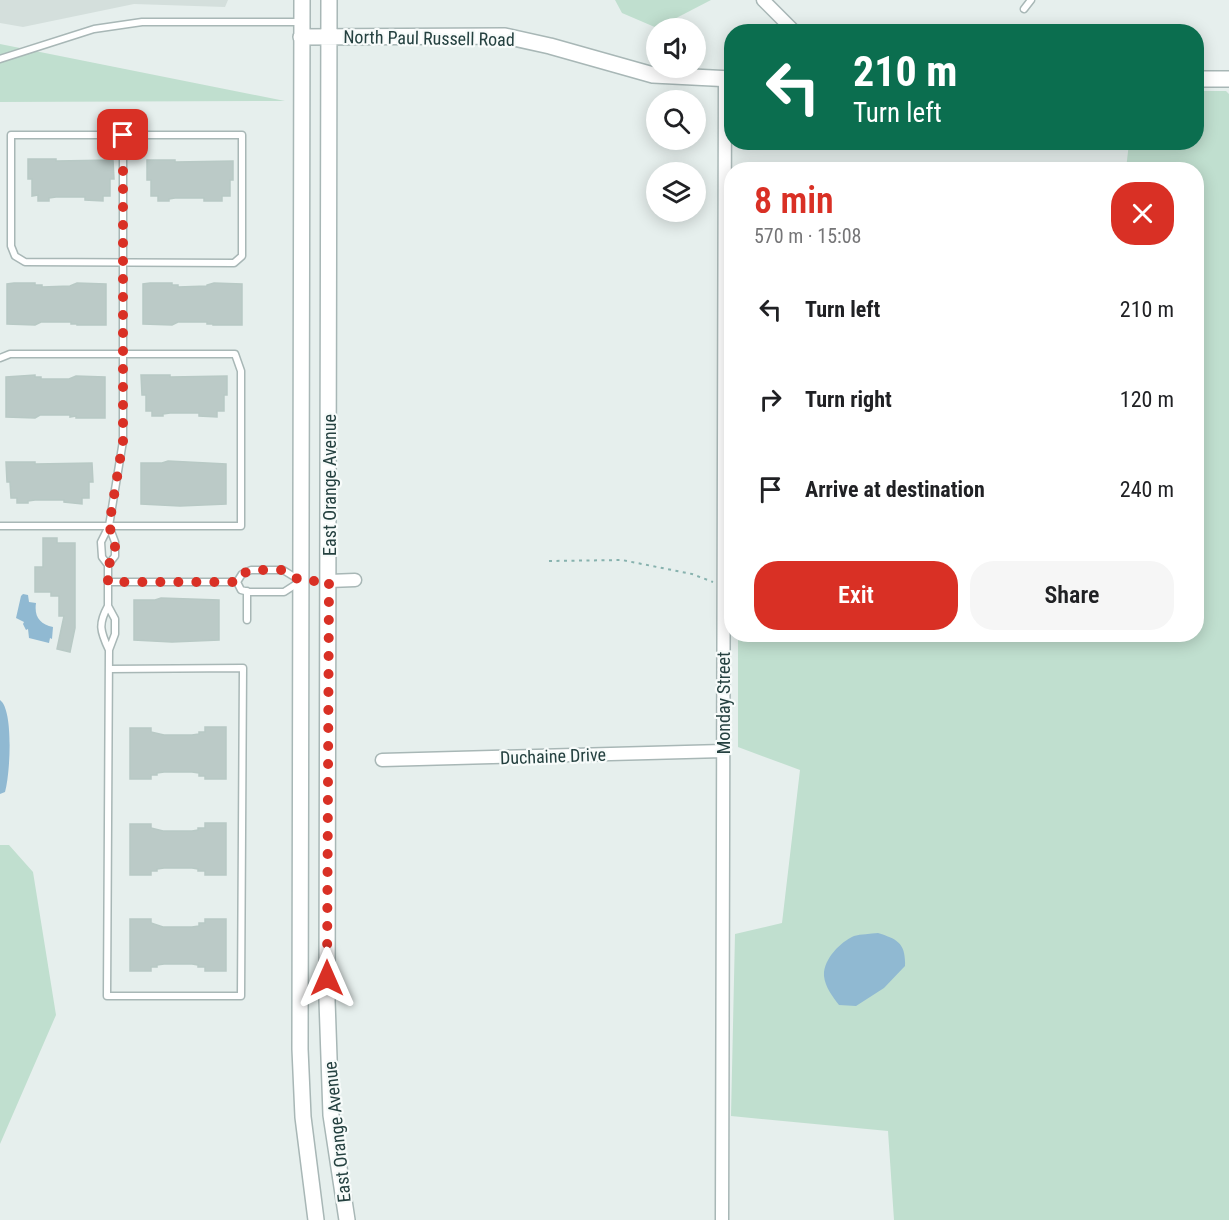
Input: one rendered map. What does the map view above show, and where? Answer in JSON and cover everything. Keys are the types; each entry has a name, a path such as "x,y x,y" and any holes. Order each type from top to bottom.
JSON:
{"street":[{"name":"East Orange Avenue","path":"302,0 300,1049 303,1117 316,1220"},
{"name":"East Orange Avenue","path":"329,0 328,1058 331,1115 347,1220"},
{"path":"763,0 787,24"},
{"name":"North Paul Russell Road","path":"302,29 329,36 504,36 550,46 653,75 724,79"},
{"path":"1204,79 1229,79"},
{"path":"301,581 355,580"},
{"name":"Monday Street","path":"722,1220 724,587"},
{"name":"Duchaine Drive","path":"382,760 723,751"}],"lane":[{"path":"1024,9 1031,0"},
{"path":"0,59 94,28 142,22 302,29"},
{"path":"11,135 242,135 242,256 234,263 122,263 25,262 15,256 11,246 11,135"},
{"path":"109,669 243,668 241,996 107,996 109,650 115,634 115,619 108,606 108,565 102,557 101,542 109,526 123,441 123,135"},
{"path":"0,358 10,354 235,354 242,371 241,526 0,526"},
{"path":"108,565 115,556 115,542 109,526"},
{"path":"251,570 283,570 301,581 284,592 241,590 237,582 242,574 251,570"},
{"path":"108,582 237,582"},
{"path":"247,591 247,620"},
{"path":"108,606 101,619 101,634 109,650"}],"path":[{"path":"549,561 622,560 692,574 724,587"}],"shaded area":[{"path":"0,0 228,0 225,7 134,4 23,27 0,23"}],"green space":[{"path":"615,0 711,0 676,18 646,18 646,23 622,13"},
{"path":"0,44 285,101 0,102"},
{"path":"1204,91 1226,91 1229,94 1229,1220 894,1220 888,1131 731,1116 735,934 782,923 800,770 738,747 738,642 1204,642 1204,162 1127,162 1128,150 1204,150"},
{"path":"0,845 9,845 33,872 56,1015 0,1144"}],"water":[{"path":"23,594 28,595 29,602 36,603 39,619 53,627 52,639 50,638 49,643 29,638 24,622 16,618"},
{"path":"0,700 7,716 10,743 7,784 5,792 0,794"},
{"path":"878,933 899,943 904,952 905,966 884,988 856,1006 839,1005 830,992 824,976 829,958 838,947 854,936"}],"building":[{"path":"28,159 113,160 114,179 110,179 110,196 103,196 103,201 85,200 85,197 56,197 49,198 49,201 38,201 38,195 32,196 32,179 28,179"},
{"path":"147,160 233,161 230,196 222,196 222,201 204,201 204,198 175,198 169,201 158,201 158,196 151,196 151,180 147,180"},
{"path":"35,283 42,287 70,286 77,283 106,284 106,325 77,325 71,322 41,322 35,325 7,324 7,284"},
{"path":"172,283 178,287 207,286 214,283 242,284 242,325 213,325 207,322 178,322 172,325 143,324 143,284"},
{"path":"35,375 41,379 69,379 76,376 105,377 105,418 76,418 70,415 40,415 35,418 6,417 6,377"},
{"path":"141,375 227,376 224,411 217,411 217,417 199,416 199,413 170,413 163,414 163,416 152,416 152,411 146,411 146,395 142,395"},
{"path":"168,461 226,464 226,504 180,506 141,504 141,463"},
{"path":"6,462 92,463 93,482 89,482 89,498 82,498 82,504 64,502 64,500 35,500 28,501 28,503 17,503 17,498 11,498"},
{"path":"43,538 57,538 57,543 75,543 75,628 70,652 57,649 64,616 59,616 59,596 51,596 51,592 35,592 35,567 43,567"},
{"path":"161,598 219,600 219,640 172,642 134,640 134,600"},
{"path":"205,727 226,727 226,779 205,779 205,776 192,772 164,772 151,775 151,779 130,779 130,728 151,728 151,732 164,735 192,735 205,732"},
{"path":"205,823 226,823 226,875 205,875 205,871 192,868 164,868 151,871 151,875 130,875 130,824 151,824 151,828 163,831 192,831 205,828"},
{"path":"130,919 151,919 151,923 163,927 192,927 205,923 205,919 226,919 226,971 205,971 205,967 192,964 164,964 151,967 151,971 130,971"}],"route":[{"path":"123,135 123,441 109,526 115,542 115,556 108,565 108,582 237,582 242,574 251,570 283,570 301,581 329,581 327,978"}]}
